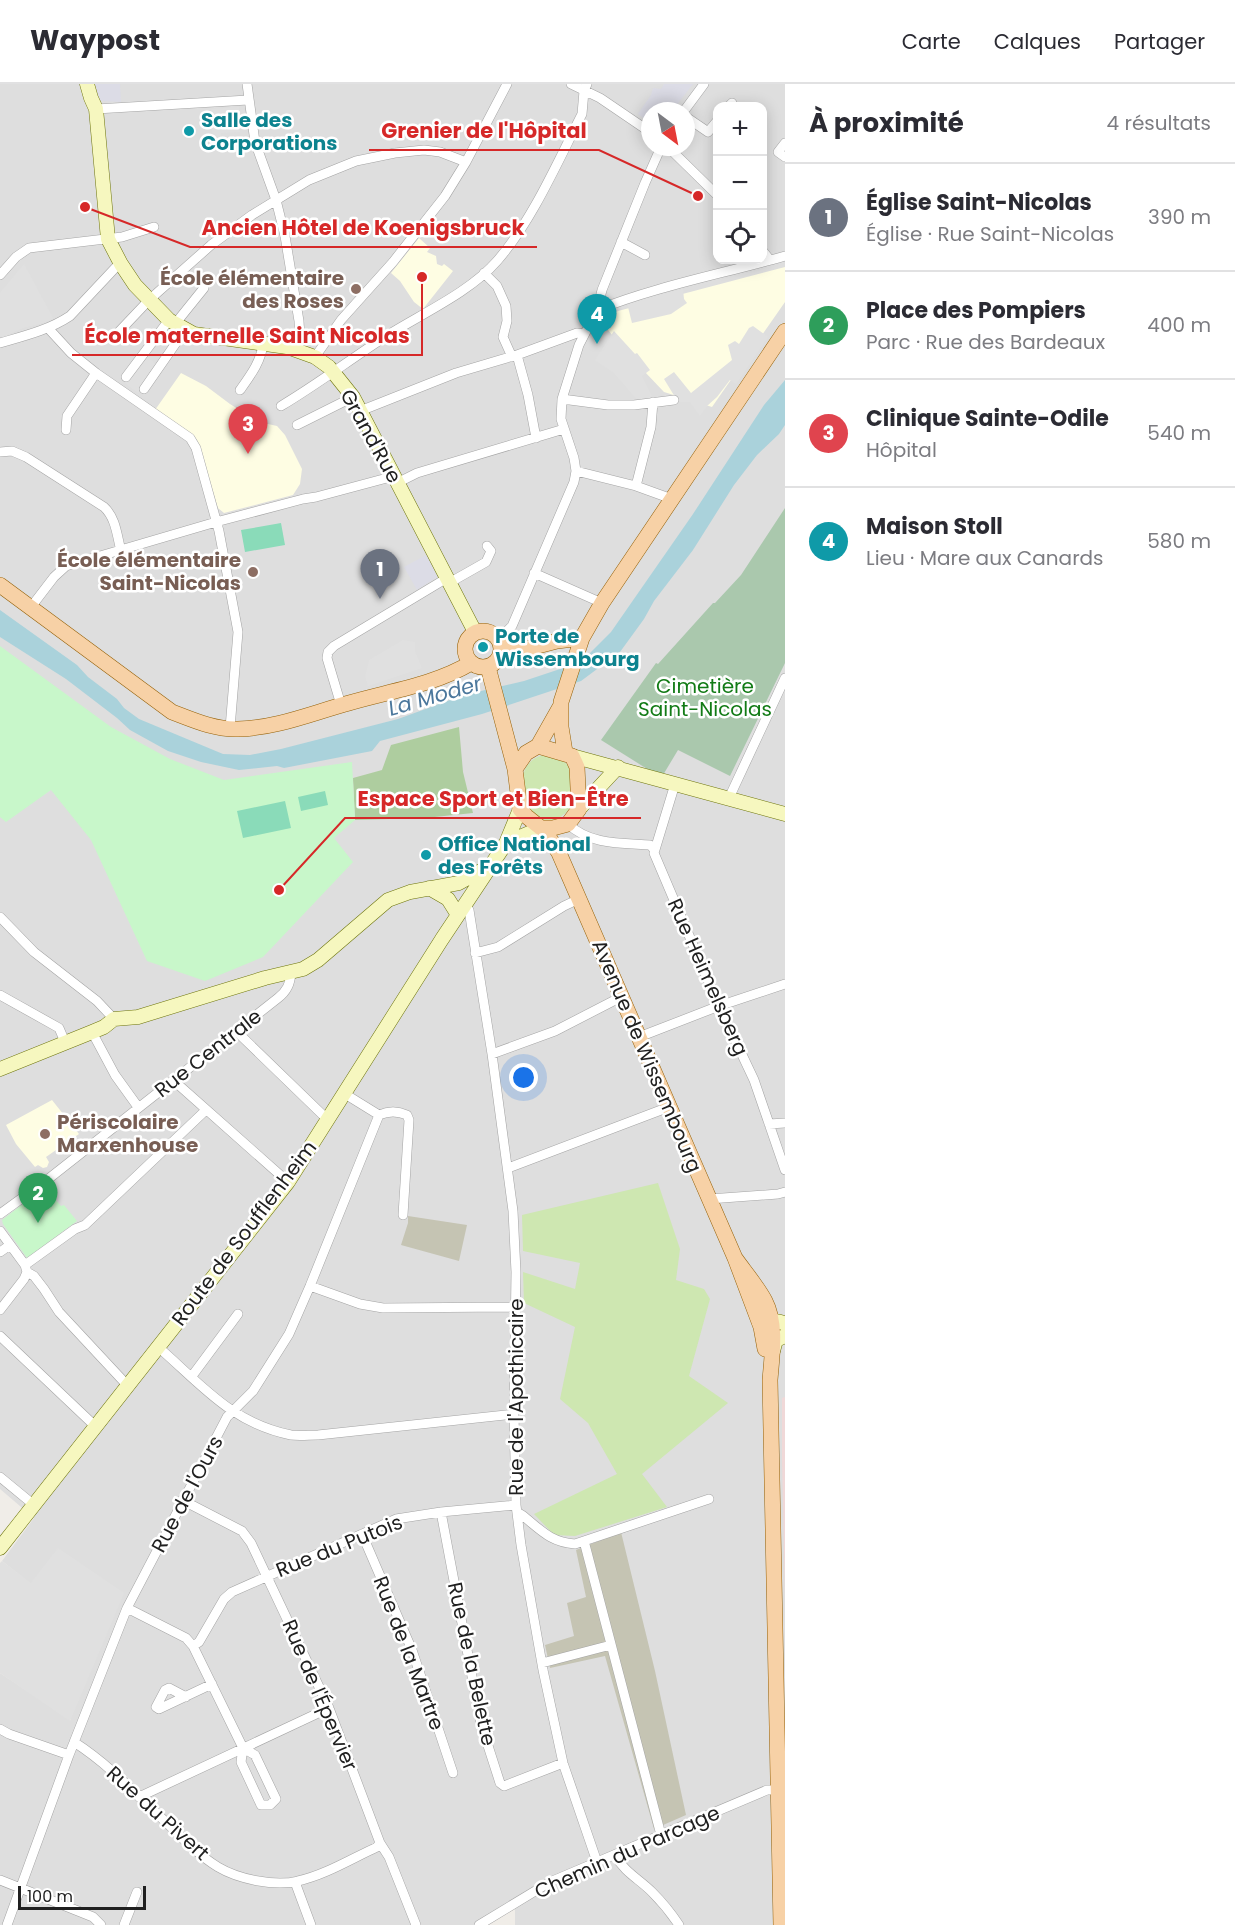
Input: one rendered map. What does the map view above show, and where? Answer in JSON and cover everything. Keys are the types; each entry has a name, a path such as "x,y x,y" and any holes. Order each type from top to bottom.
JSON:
{"main road":[{"path":"515,769 526,753 536,746 560,705 580,645 602,603 785,331"},
{"path":"0,585 172,712 201,723 230,728 277,724 443,677 471,663"},
{"path":"500,643 498,660 488,667 471,663 467,658 465,646 470,635 475,632 488,631 500,643 526,649 557,641 580,645"},
{"path":"488,667 515,769 520,809 542,828 568,824"},
{"path":"559,853 568,824 579,809 577,767 569,754 561,727 560,705"},
{"path":"505,730 536,746 569,754"},
{"name":"Avenue de Wissembourg","path":"542,828 559,853 747,1290 776,1332"},
{"name":"Avenue de Wissembourg","path":"735,1258 765,1300 776,1332 770,1380 782,1790 781,1925"}],"street":[{"name":"Grand'Rue","path":"87,84 96,109 108,239 135,285 177,325 204,336 298,349 315,357 334,372 353,397 475,632"},
{"path":"247,84 255,142 272,187 285,236 299,321 298,349"},
{"path":"315,357 341,320 393,262 440,202 465,162 507,84"},
{"path":"571,84 586,87 641,126"},
{"path":"691,102 704,84"},
{"path":"281,406 389,335 457,294 495,264 514,241 582,114 586,87"},
{"path":"96,109 248,100"},
{"path":"695,123 708,132 713,125"},
{"path":"785,143 778,152 785,157"},
{"path":"113,338 149,300 211,245 252,215 309,180 356,161 394,153 424,150 440,152 465,162"},
{"path":"500,643 504,634 512,626 574,482 576,471 564,429 562,399 584,334 597,310 602,290 658,156"},
{"path":"677,156 713,192"},
{"path":"0,275 16,257 29,248 122,237 154,227"},
{"path":"621,243 645,255"},
{"path":"767,256 771,260"},
{"path":"597,310 617,302 785,256"},
{"path":"0,343 48,328 70,316 121,264"},
{"path":"484,273 497,286 506,306 507,321 503,337 514,356 528,395 536,438"},
{"path":"126,377 177,325 204,288"},
{"path":"144,389 177,325"},
{"path":"48,328 71,353 190,438 196,448 219,531 238,632 230,728"},
{"path":"360,411 456,373 514,356 577,333 584,334"},
{"path":"240,390 257,362 262,351 262,343"},
{"path":"66,430 67,416 96,373"},
{"path":"297,425 353,397"},
{"path":"562,399 608,405 634,405 674,400"},
{"path":"636,486 651,427 653,402"},
{"path":"31,607 54,577 66,566 216,522 387,478 395,479 564,429"},
{"path":"0,452 12,451 26,457 104,507 114,522 121,551"},
{"path":"576,471 636,486 672,499"},
{"path":"341,705 327,658 328,652 334,645 448,580 486,562 491,551 487,546"},
{"path":"534,573 602,603"},
{"path":"729,798 785,678"},
{"path":"569,754 785,814"},
{"path":"579,809 618,767"},
{"path":"568,824 579,834 595,840 650,845 654,849 658,843 675,784"},
{"name":"Route de Soufflenheim","path":"0,1548 288,1182 506,843 520,809"},
{"path":"506,843 542,828"},
{"name":"Rue Heimelsberg","path":"654,849 655,858 753,1080 785,1170"},
{"path":"0,1069 104,1027 114,1019 138,1017 265,978 303,969 318,960 387,900 410,892 459,883 490,866"},
{"path":"449,884 464,906"},
{"path":"429,888 464,906"},
{"path":"475,953 498,947 579,899"},
{"name":"Rue de l'Apothicaire","path":"464,906 469,910 492,1054 513,1211 516,1509 521,1545 563,1763 597,1862"},
{"path":"0,917 34,952 97,1000 114,1019"},
{"name":"Rue Centrale","path":"0,1214 285,992 290,983 291,973"},
{"path":"639,1037 719,1006 785,984"},
{"path":"0,995 59,1028 65,1042"},
{"path":"492,1054 555,1031 621,997"},
{"path":"236,1030 328,1120"},
{"path":"92,1032 115,1075 138,1107"},
{"path":"173,1080 288,1182"},
{"path":"345,1094 379,1115 386,1112 407,1115 409,1120 402,1215"},
{"path":"508,1168 669,1107"},
{"path":"0,1310 24,1279 26,1268 75,1229 85,1225 206,1110"},
{"name":"Rue de l'Ours","path":"7,1925 69,1755 128,1608 182,1500 232,1411 253,1391 289,1334 379,1115"},
{"path":"769,1124 785,1123"},
{"path":"709,1199 785,1192"},
{"path":"0,1231 59,1312 127,1385"},
{"path":"0,1252 10,1245"},
{"path":"310,1286 360,1304 382,1308 515,1307"},
{"path":"192,1376 238,1314"},
{"path":"0,1336 95,1426"},
{"path":"157,1346 220,1404 242,1418 292,1435 318,1435 514,1414"},
{"path":"0,1477 34,1505"},
{"path":"516,1509 550,1538 562,1543 575,1544 709,1499"},
{"name":"Rue de l'Épervier","path":"182,1500 242,1531 251,1543 329,1708 380,1843 389,1857 416,1925"},
{"name":"Rue du Putois","path":"193,1646 199,1642 225,1599 232,1592 396,1519 441,1512 516,1509"},
{"name":"Rue de la Belette","path":"441,1512 481,1724 500,1783 504,1786 563,1763"},
{"name":"Rue de la Martre","path":"362,1534 412,1650 453,1773"},
{"path":"584,1541 661,1834"},
{"path":"128,1608 186,1638 193,1646 243,1748 255,1755 276,1799 270,1805 261,1804 254,1790 241,1762 243,1748"},
{"path":"542,1663 611,1645"},
{"path":"186,1697 212,1684"},
{"path":"139,1797 329,1708"},
{"path":"0,1729 69,1755"},
{"name":"Rue du Pivert","path":"74,1742 95,1755 198,1853 220,1868 242,1878 267,1882 295,1882 326,1871 377,1847 380,1843"},
{"name":"Chemin du Parcage","path":"479,1925 550,1882 766,1790 782,1790"},
{"path":"615,1855 621,1866 652,1892 679,1925"},
{"path":"0,1880 93,1917 101,1925"},
{"path":"295,1882 311,1925"},
{"path":"124,1925 137,1892"}],"shaded area":[{"path":"0,84 785,84 785,1925 515,1925 515,1909 483,1925 0,1925 0,1673 71,1720 31,1584 2,1561 34,1518 0,1489"},
{"path":"91,84 120,84 121,102 101,101"},
{"path":"664,84 693,84 679,102 646,102 653,88 661,89"},
{"path":"239,107 240,132 221,133 221,145 213,145 211,109"},
{"path":"419,238 430,248 427,252 436,256 437,264 442,266 444,264 453,271 423,309 414,302 400,281 391,273"},
{"path":"24,264 54,320 23,328 0,338 0,293"},
{"path":"785,267 785,302 712,407 664,392 625,351 600,320 618,311"},
{"path":"683,289 687,303 671,314 632,323 627,303"},
{"path":"753,326 768,337 736,384 730,380 700,416 690,402 678,402 664,379 674,372 691,393 732,360 728,345 735,341 739,344 749,328"},
{"path":"614,331 635,354 637,353 650,370 642,376 654,400 640,403 614,373 595,360"},
{"path":"145,355 158,366 138,393 125,383"},
{"path":"181,373 206,386 259,422 277,426 285,435 302,469 300,484 293,495 224,513 218,508 197,440 155,410"},
{"path":"428,554 439,574 417,590 404,567"},
{"path":"403,640 415,642 415,651 422,668 368,686 365,676 369,660"},
{"name":"Périscolaire Marxenhouse","path":"52,1100 79,1134 46,1157 49,1162 47,1167 43,1168 38,1165 35,1167 16,1144 6,1125"},
{"path":"408,1216 467,1225 459,1261 401,1245"},
{"path":"785,1397 785,1597 782,1398"},
{"path":"621,1532 655,1671 686,1815 654,1829 605,1656 550,1668 545,1645 574,1636 567,1603 586,1597 576,1550"},
{"path":"58,1548 124,1593 70,1721 0,1673 0,1563 2,1561 31,1583"}],"green space":[{"name":"Cimetière Saint-Nicolas","path":"785,508 785,663 730,776 678,750 663,775 652,772 601,740 656,663 658,664 741,575"},
{"path":"281,523 285,545 245,552 241,530"},
{"path":"0,646 111,727 170,759 224,780 352,762 355,820 334,838 353,862 263,957 205,981 147,961 91,840 51,790 6,822 0,817"},
{"path":"459,727 463,772 473,813 425,818 355,820 353,778 382,770 391,745"},
{"path":"543,755 560,758 570,767 572,805 562,816 548,821 538,818 527,807 523,776 530,762"},
{"path":"325,791 328,805 301,811 298,797"},
{"path":"285,801 291,828 243,838 237,811"},
{"path":"658,1183 680,1249 676,1280 704,1289 710,1299 689,1376 728,1403 642,1474 667,1507 575,1536 554,1535 534,1514 617,1474 588,1423 560,1399 575,1327 524,1303 523,1272 575,1289 580,1263 523,1251 522,1215"},
{"path":"45,1187 77,1221 27,1258 2,1220"}],"water":[{"path":"785,380 785,425 757,455 734,485 693,550 654,601 620,652 581,681 482,714 380,741 372,751 284,768 277,766 239,770 201,762 168,751 130,730 66,679 0,637 0,610 77,665 88,677 139,719 223,754 250,755 281,749 398,719 464,695 524,681 560,669 590,653 611,632 693,514 764,405"}],"place":[{"name":"Salle des Corporations","path":"189,131"},
{"name":"Grenier de l'Hôpital","path":"698,196"},
{"name":"Ancien Hôtel de Koenigsbruck","path":"85,207"},
{"name":"École maternelle Saint Nicolas","path":"422,277"},
{"name":"École élémentaire des Roses","path":"356,289"},
{"name":"Maison Stoll","path":"597,344"},
{"name":"Clinique Sainte-Odile","path":"248,454"},
{"name":"École élémentaire Saint-Nicolas","path":"253,572"},
{"name":"Église Saint-Nicolas","path":"380,599"},
{"name":"Porte de Wissembourg","path":"483,647"},
{"name":"Office National des Forêts","path":"426,855"},
{"name":"Espace Sport et Bien-Être","path":"279,890"},
{"name":"Périscolaire Marxenhouse","path":"45,1134"},
{"name":"Place des Pompiers","path":"38,1223"}],"water label":[{"name":"La Moder","path":"435,696"}]}
